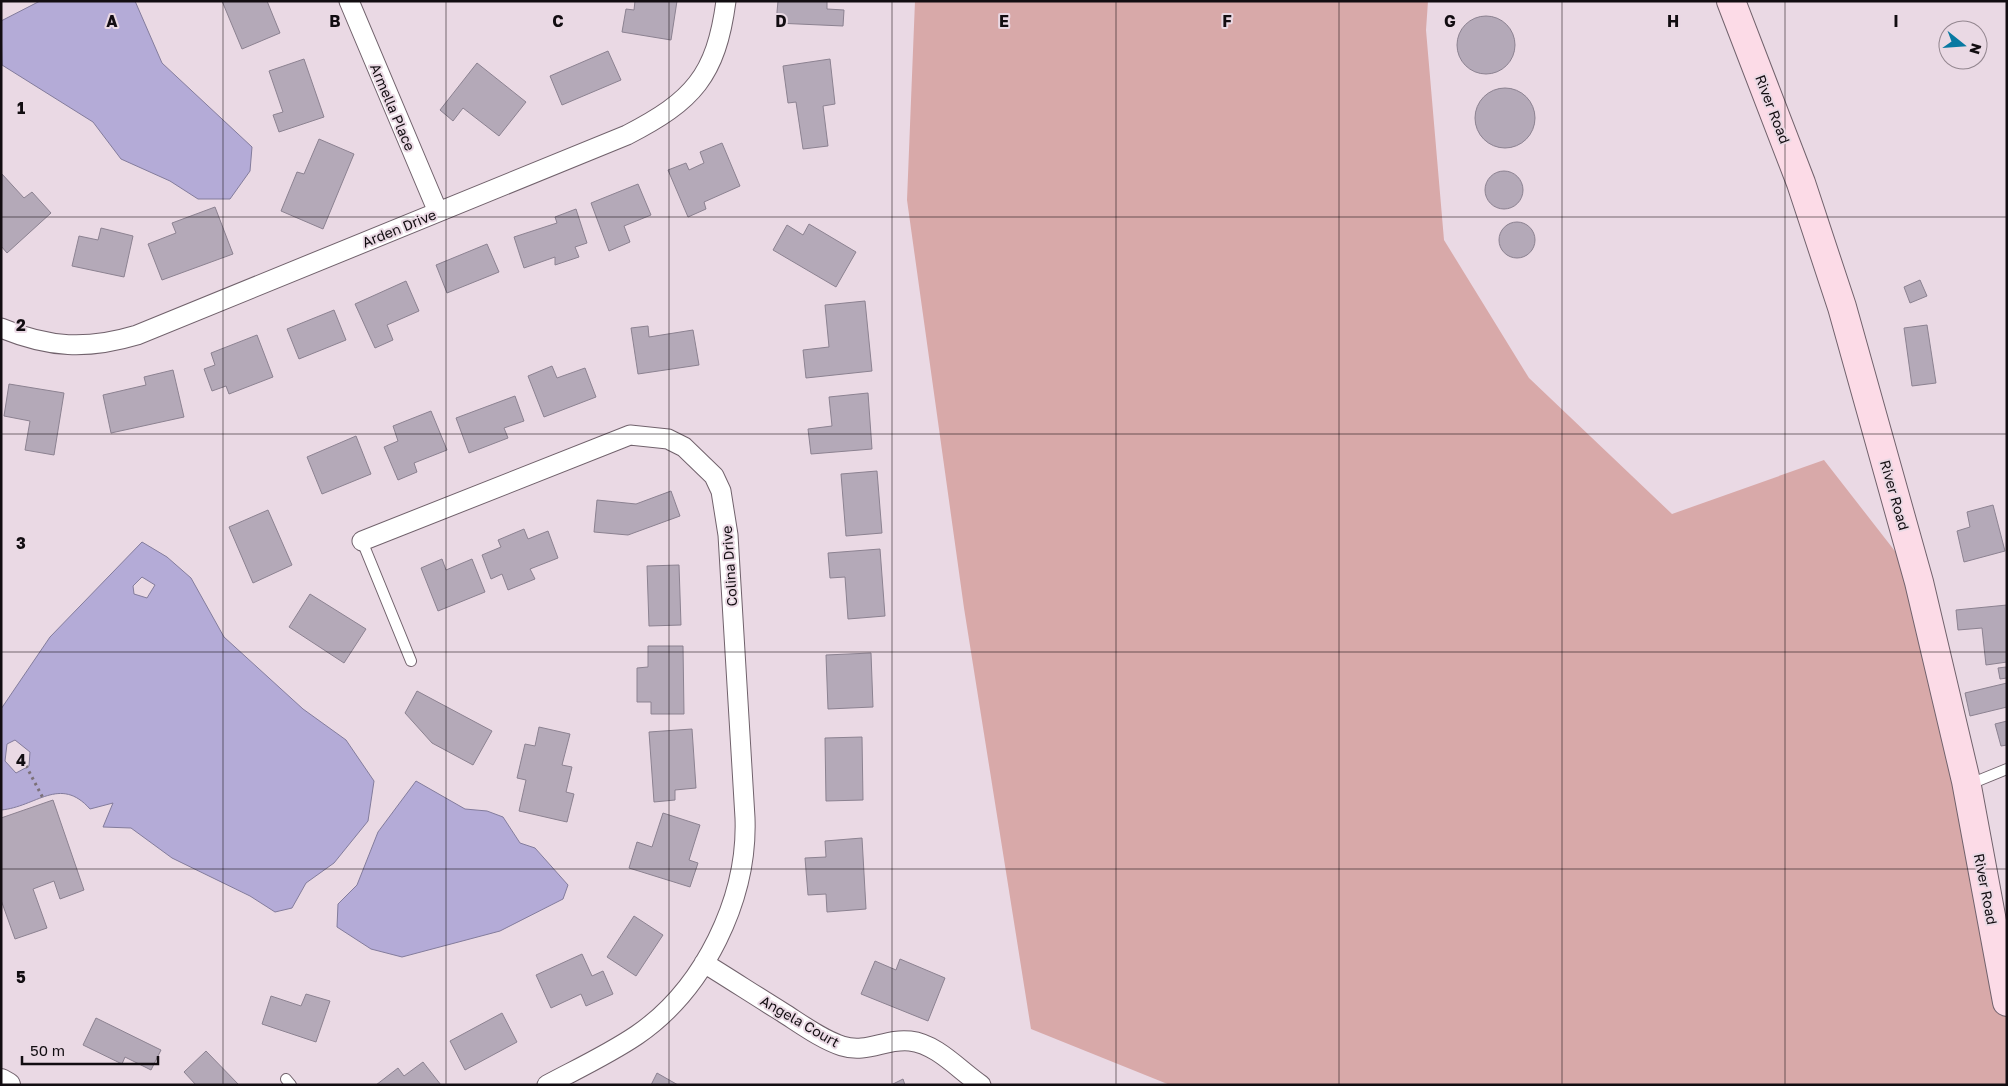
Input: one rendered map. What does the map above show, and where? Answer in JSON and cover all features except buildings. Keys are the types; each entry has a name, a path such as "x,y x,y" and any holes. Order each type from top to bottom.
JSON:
{"main road":[{"name":"River Road","path":"1731,1 1801,183 1842,307 1919,582 1966,781 2007,1002"}],"street":[{"name":"Armella Place","path":"349,1 438,212"},
{"name":"Arden Drive","path":"1,328 25,338 49,344 87,346 112,343 137,335 627,135 678,106 695,87 708,68 722,31 726,1"},
{"name":"Colina Drive","path":"362,541 630,435 668,439 684,447 714,476 721,491 728,535 745,836 737,888 726,921 704,963 696,976 657,1018 644,1030 573,1079 547,1085"},
{"name":"Angela Court","path":"704,963 814,1032 842,1046 857,1049 908,1040 922,1043 981,1085"},
{"path":"1,1081 8,1085"}],"lane":[{"name":"Colina Drive","path":"362,541 411,661"},
{"path":"1966,781 1975,782 2007,769"}],"path":[{"path":"23,760 44,800"}],"shaded area":[{"path":"40,1 135,1 162,63 252,147 250,171 230,199 198,199 170,181 121,159 93,122 2,65 1,21"},
{"path":"915,1 1428,1 1426,30 1444,240 1529,378 1672,514 1824,460 1919,582 2007,1002 2007,1085 1170,1085 1031,1029 964,608 907,200"},
{"path":"142,542 167,557 191,578 224,637 303,709 346,740 374,781 368,821 334,863 306,883 292,908 275,912 250,896 172,858 131,828 103,827 113,803 90,809 79,799 68,794 58,794 14,808 1,810 1,709 50,637","holes":["142,577 155,585 147,598 134,594 133,586","15,740 30,752 29,766 16,773 5,761 7,744"]},
{"path":"416,781 465,809 487,811 503,817 520,843 535,848 568,885 563,899 500,931 402,957 371,949 337,927 338,904 357,885 378,832"}]}
